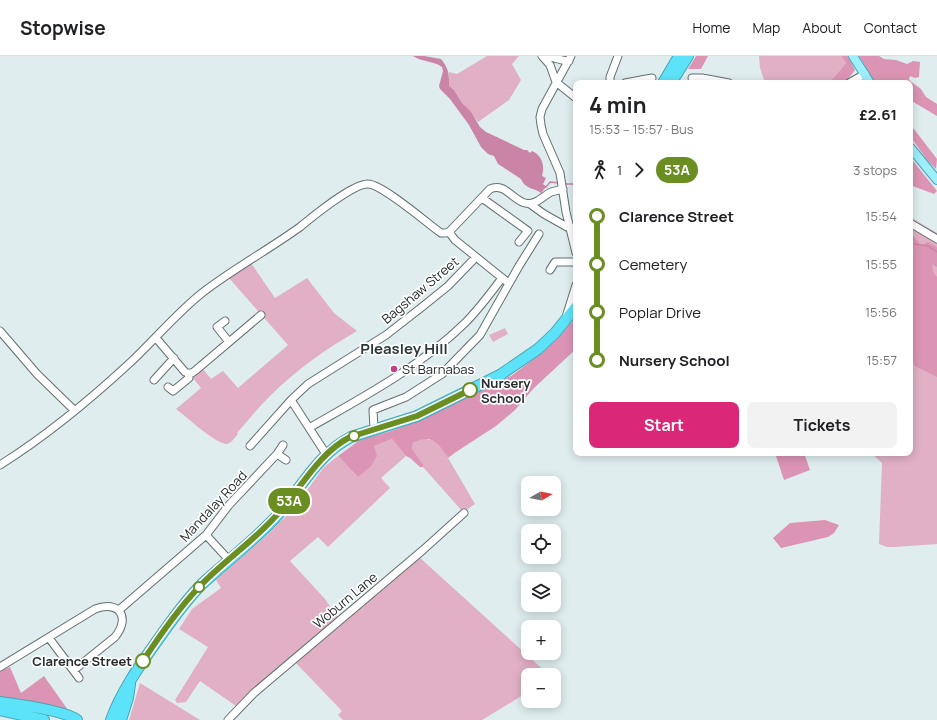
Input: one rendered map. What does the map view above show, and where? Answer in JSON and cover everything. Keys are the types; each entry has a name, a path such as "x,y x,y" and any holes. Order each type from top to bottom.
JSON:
{"highway":[{"path":"665,80 679,56"},
{"path":"673,80 688,56"},
{"path":"111,719 128,698 130,682 146,656 184,604 201,585 273,520 326,454 350,437 417,416 500,375 538,349 555,333 573,311"},
{"path":"0,702 44,717"},
{"path":"0,710 44,717 85,720"}],"main road":[{"path":"853,56 868,80"},
{"path":"913,151 937,180"}],"street":[{"path":"542,56 550,65 556,82 573,96"},
{"path":"547,56 562,60 570,58"},
{"path":"610,80 618,56"},
{"path":"570,58 542,109 540,117 543,134 561,179 573,240"},
{"path":"854,80 865,74"},
{"path":"641,80 652,78"},
{"path":"692,78 713,80"},
{"path":"0,465 68,417 74,410 119,373 202,293 361,185 371,184 390,195 441,232 449,232 490,189 496,187 500,187 524,203 530,204 567,227 570,226"},
{"path":"530,204 536,202 553,191 563,188"},
{"path":"482,198 528,231 519,242"},
{"path":"913,225 937,239"},
{"path":"449,232 455,240 509,283"},
{"path":"374,429 373,410 406,397 442,374 480,335 539,234"},
{"name":"Bagshaw Street","path":"250,446 291,400 308,384 386,335 448,286 476,257"},
{"path":"550,270 555,262 573,262"},
{"path":"310,428 394,378 432,352 465,323 485,302 502,278"},
{"path":"565,321 573,295"},
{"path":"188,373 192,373 196,370 260,315"},
{"path":"225,321 217,327 229,342"},
{"path":"0,331 37,374 74,410"},
{"path":"156,338 188,373 189,378 173,391 168,387"},
{"path":"154,380 174,358"},
{"path":"291,400 326,454"},
{"name":"Mandalay Road","path":"119,610 206,536 229,505 278,454 283,445"},
{"path":"278,454 286,460"},
{"name":"Woburn Lane","path":"228,720 254,693 423,550 464,513"},
{"path":"206,536 229,560"},
{"path":"0,667 50,638 94,609 106,607 119,610 122,614 120,631 115,637 74,670"},
{"path":"50,638 79,678"}],"shaded area":[{"path":"413,56 441,59 448,72 449,86 454,90 462,103 471,112 480,127 486,132 524,150 527,150 530,153 532,151 538,155 543,165 542,176 546,178 543,184 546,187 541,193 525,185 521,179 498,164 494,156 488,154 481,147 469,125 450,99 440,89 439,86 443,71 442,67"},
{"path":"487,56 519,56 512,64 521,80 509,100 478,122 462,103 454,90 449,86 449,72 457,74"},
{"path":"696,56 708,56 701,69 688,69"},
{"path":"759,56 841,56 846,63 832,80 764,80 760,68"},
{"path":"841,56 848,56 855,70 850,77 846,80 832,80 846,63"},
{"path":"859,56 879,56 884,59 896,60 907,64 913,61 920,62 919,77 915,78 910,76 909,80 873,80"},
{"path":"913,83 921,89 926,97 937,104 937,116 913,102"},
{"path":"913,128 937,159 936,169 927,160 913,140"},
{"path":"913,161 937,191 934,194 913,186"},
{"path":"913,219 937,233 937,544 887,547 879,544 882,463 874,456 913,456"},
{"path":"913,235 921,246 928,242 937,247 937,267 932,264 933,272 937,277 937,377 913,364"},
{"path":"251,263 275,298 307,278 334,313 357,331 334,345 290,377 262,405 237,433 238,434 233,440 226,444 214,439 176,409 201,388 193,378 203,369 211,379 223,371 238,388 288,345 229,278"},
{"path":"573,321 573,352 534,388 515,410 496,426 448,458 434,441 430,439 419,440 413,443 412,449 423,464 423,467 420,467 406,456 392,439 374,446 377,456 371,466 358,477 338,456 360,440 391,431 426,418 452,403 511,376 543,352 560,336"},
{"path":"505,328 508,334 493,342 489,335"},
{"path":"421,438 435,441 441,446 475,504 463,512 423,467 423,464 412,449 413,443"},
{"path":"392,439 406,456 381,478 390,488 328,547 318,537 290,561 325,599 338,618 236,706 200,681 186,702 177,703 175,700 208,647 179,629 192,609 221,588 216,580 266,536 294,508 324,467 338,456 358,477 374,446"},
{"path":"776,456 805,456 810,470 784,480"},
{"path":"825,520 839,525 834,533 828,537 781,548 773,538 790,523"},
{"path":"419,557 521,650 521,660 532,660 541,668 521,668 521,696 482,720 343,720 338,715 342,711 295,662"},
{"path":"10,667 21,693 44,676 68,710 19,700 0,698 0,671"},
{"path":"140,683 200,720 129,720"}],"waterway":[{"path":"544,186 546,187 550,182 560,183"},
{"path":"564,184 573,184"},
{"path":"913,243 928,246 937,252"}],"bus line":[{"name":"53A","path":"143,661 184,604 201,585 273,520 326,454 350,437 417,416 470,390"}],"place":[{"name":"St Barnabas","path":"394,369"},
{"name":"Nursery School","path":"470,390"},
{"name":"Clarence Street","path":"143,661"}],"district":[{"name":"Pleasley Hill","path":"404,349"}]}
